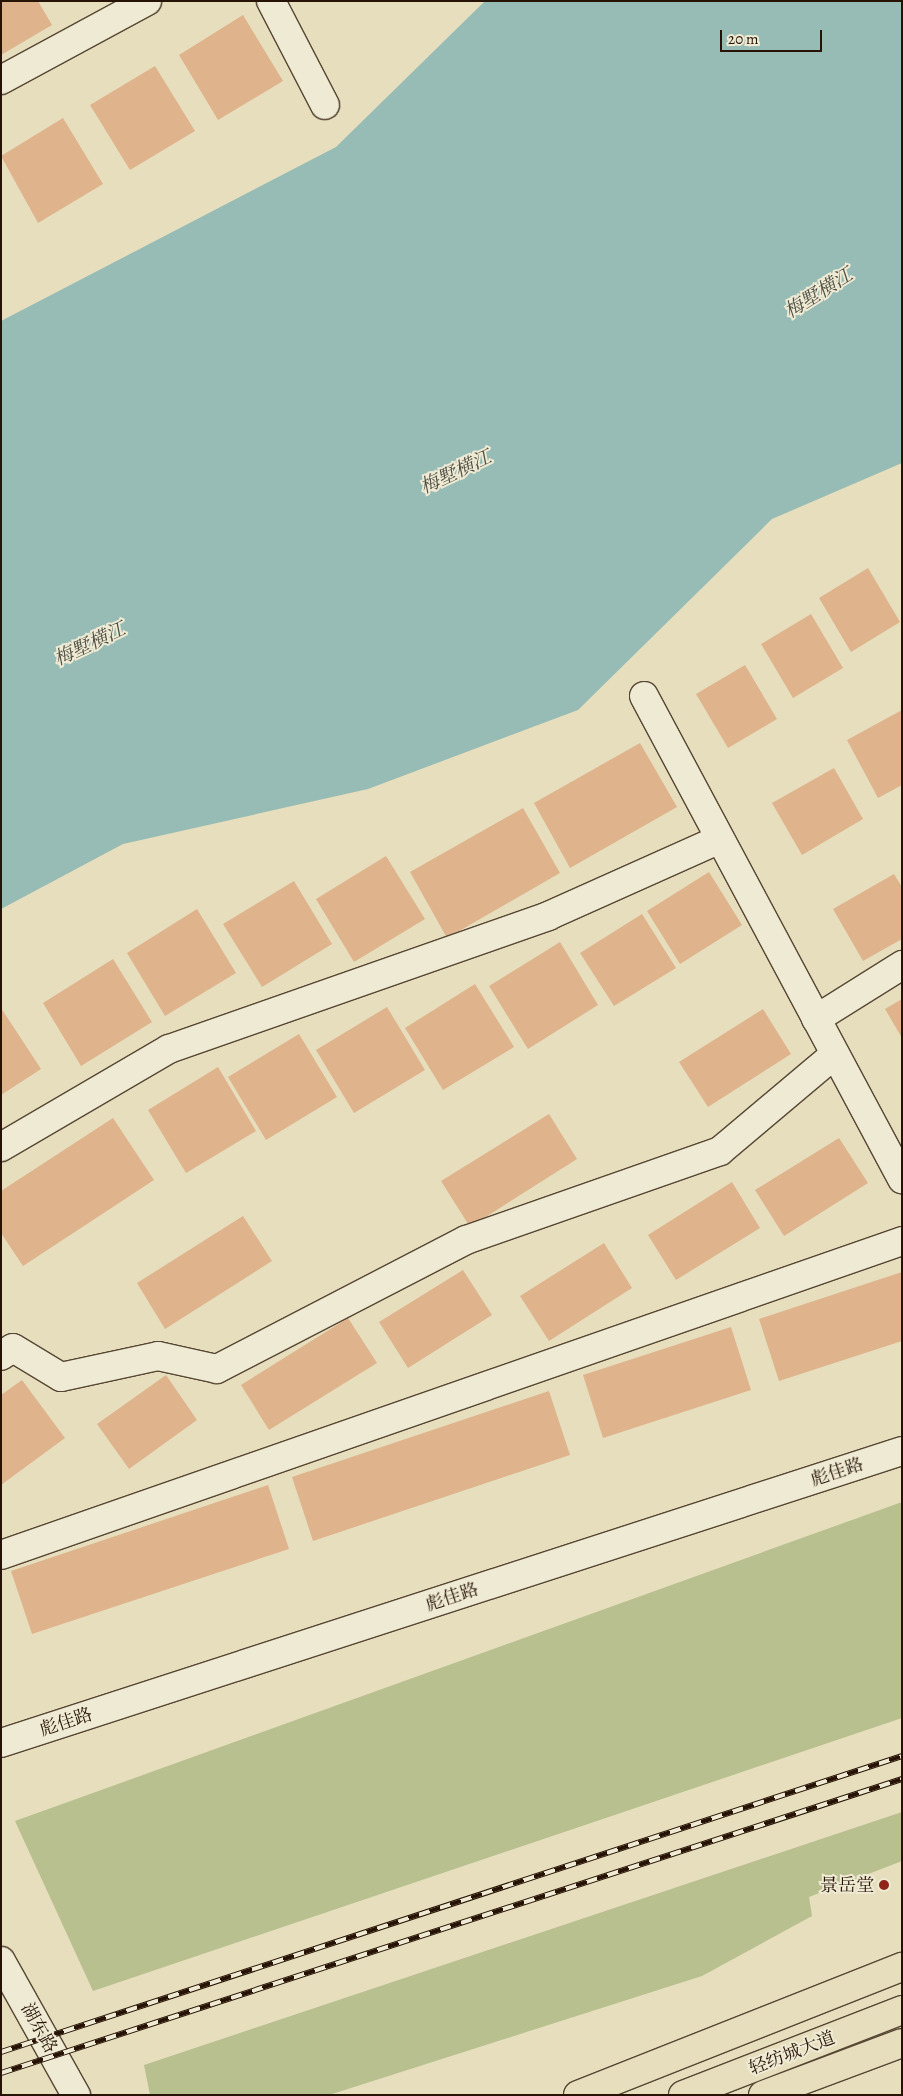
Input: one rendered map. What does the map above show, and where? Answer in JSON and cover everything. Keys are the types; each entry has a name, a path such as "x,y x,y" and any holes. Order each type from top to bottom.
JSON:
{"main road":[{"path":"578,2095 902,1967"},
{"name":"轻纺城大道","path":"683,2095 902,2010"},
{"path":"763,2095 902,2043"}],"street":[{"path":"1,80 147,1"},
{"path":"272,1 325,105"},
{"path":"644,696 902,1180"},
{"path":"1,1147 169,1049 548,916 720,839"},
{"path":"816,1019 902,965"},
{"path":"1,1356 14,1348 61,1377 158,1356 217,1369 466,1240 720,1152 835,1054"},
{"path":"1,1555 902,1241"},
{"name":"彪佳路","path":"1,1743 902,1451"},
{"name":"湖东路","path":"1,1961 76,2095"}],"green space":[{"path":"902,1502 902,1718 93,1991 15,1821"},
{"path":"902,1812 902,1861 809,1897 812,1916 702,1976 329,2095 150,2095 144,2065"}],"water":[{"name":"梅墅横江","path":"485,1 902,1 902,463 772,519 578,710 368,789 123,844 1,909 1,321 336,147"}],"building":[{"path":"1,1 38,1 52,25 1,55"},
{"path":"243,15 283,81 218,120 179,55"},
{"path":"155,66 195,131 130,170 90,105"},
{"path":"63,118 103,184 38,223 1,156"},
{"path":"868,568 900,622 851,652 819,598"},
{"path":"811,614 843,668 793,698 761,644"},
{"path":"745,665 777,719 728,748 696,694"},
{"path":"902,710 902,785 878,798 847,740"},
{"path":"640,743 677,807 570,868 534,803"},
{"path":"834,768 863,819 802,855 772,803"},
{"path":"523,808 560,873 447,938 410,872"},
{"path":"386,856 425,919 354,962 316,899"},
{"path":"709,872 742,925 680,964 647,911"},
{"path":"894,874 902,887 902,939 863,961 833,909"},
{"path":"294,881 332,944 262,987 223,924"},
{"path":"197,909 236,973 165,1016 127,953"},
{"path":"642,914 676,968 614,1006 580,953"},
{"path":"560,942 598,1005 528,1049 489,986"},
{"path":"113,959 152,1022 81,1066 43,1003"},
{"path":"475,984 514,1047 443,1090 405,1028"},
{"path":"902,999 902,1038 885,1009"},
{"path":"387,1007 425,1070 354,1113 316,1050"},
{"path":"1,1008 41,1069 1,1095"},
{"path":"763,1009 791,1054 708,1107 679,1062"},
{"path":"299,1034 337,1097 266,1140 228,1077"},
{"path":"218,1067 256,1131 186,1173 148,1110"},
{"path":"549,1114 577,1159 470,1227 441,1181"},
{"path":"113,1118 154,1180 23,1266 1,1233 1,1191"},
{"path":"839,1138 868,1183 784,1236 755,1190"},
{"path":"732,1182 760,1228 676,1280 648,1235"},
{"path":"243,1216 272,1261 165,1329 137,1283"},
{"path":"604,1243 632,1288 549,1341 520,1296"},
{"path":"463,1270 492,1315 408,1368 379,1322"},
{"path":"902,1272 902,1341 779,1381 759,1319"},
{"path":"348,1318 377,1363 269,1430 241,1385"},
{"path":"731,1327 751,1390 603,1438 583,1375"},
{"path":"166,1375 197,1420 129,1469 97,1424"},
{"path":"22,1380 65,1438 1,1485 1,1395"},
{"path":"549,1391 570,1455 313,1541 292,1477"},
{"path":"268,1485 289,1549 32,1634 11,1571"}],"railway":[{"path":"1,2052 902,1756"},
{"path":"1,2073 902,1779"}],"place":[{"name":"景岳堂","path":"884,1885"}]}
